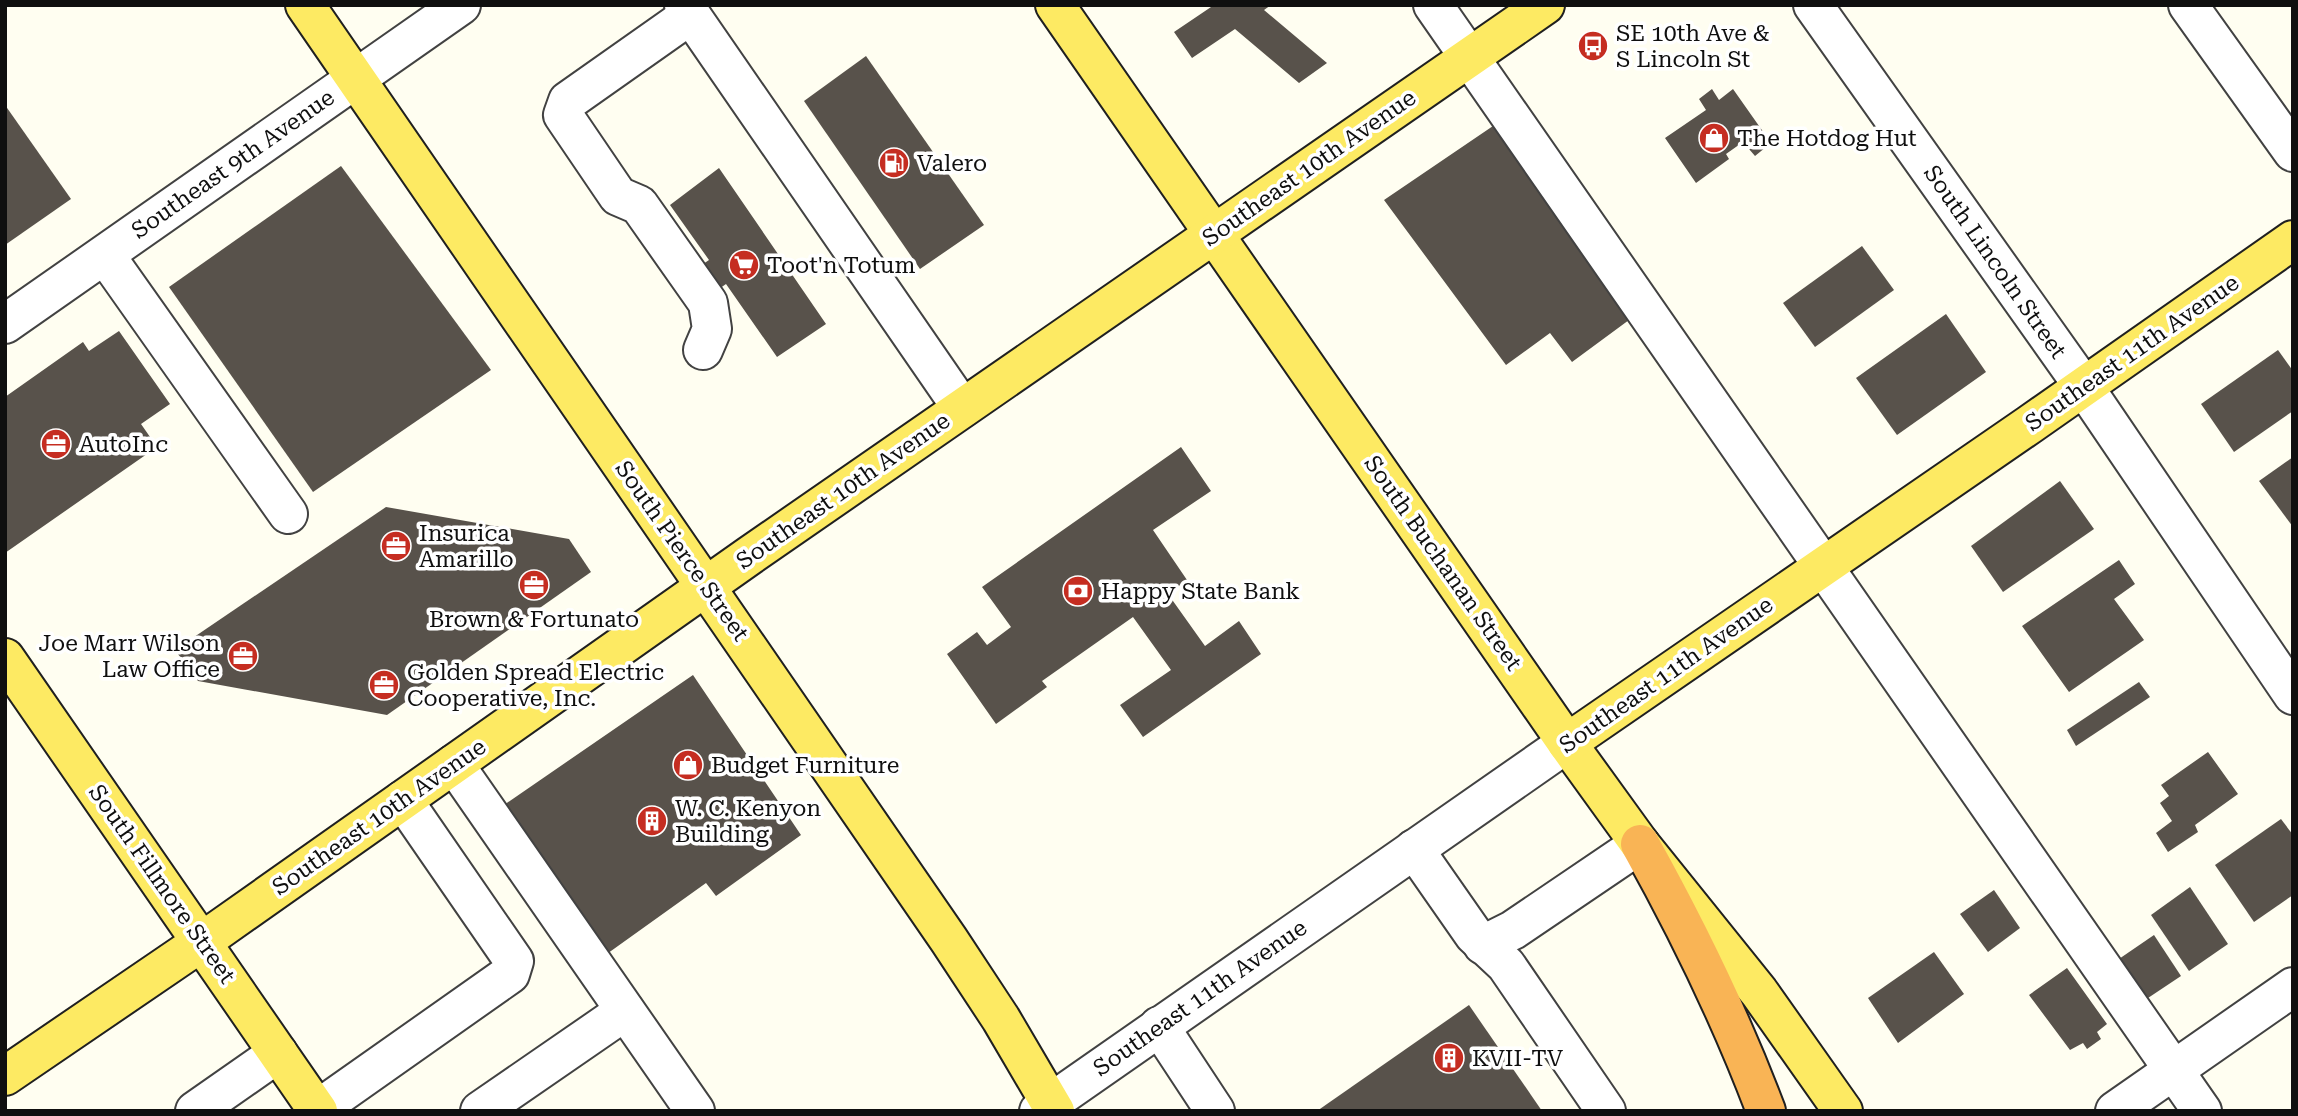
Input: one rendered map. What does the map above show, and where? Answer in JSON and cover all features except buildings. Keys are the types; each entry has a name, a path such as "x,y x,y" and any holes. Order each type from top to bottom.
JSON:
{"highway":[{"path":"1640,844 1693,943 1749,1065 1766,1111"}],"main road":[{"name":"South Pierce Street","path":"304,5 949,940 1048,1108"},
{"name":"South Buchanan Street","path":"1055,5 1567,743 1640,844 1759,992 1843,1111"},
{"name":"Southeast 10th Avenue","path":"5,1076 203,941 962,408 1545,5"},
{"name":"Southeast 11th Avenue","path":"1567,743 2293,240"},
{"name":"South Fillmore Street","path":"5,658 203,941 317,1110"}],"street":[{"name":"Southeast 9th Avenue","path":"5,324 461,5"},
{"path":"1433,5 2202,1111"},
{"name":"South Lincoln Street","path":"1813,5 2084,387 2293,695"},
{"path":"2188,5 2293,152"},
{"path":"704,350 712,329 708,303 639,205 618,196 564,115 568,101 687,10 962,408"},
{"path":"105,255 288,514"},
{"name":"Southeast 11th Avenue","path":"1048,1108 1159,1026 1567,743"},
{"path":"454,764 695,1111"},
{"path":"317,1110 510,974 514,961 403,800"},
{"path":"1483,945 1513,930 1640,844"},
{"path":"1415,849 1474,935 1506,965 1606,1111"},
{"path":"2115,1111 2293,987"},
{"path":"480,1111 625,1011"},
{"path":"1159,1026 1214,1111"},
{"path":"195,1111 278,1053"}],"place":[{"name":"SE 10th Ave & S Lincoln St","path":"1593,46"},
{"name":"The Hotdog Hut","path":"1714,138"},
{"name":"Valero","path":"894,163"},
{"name":"Toot'n Totum","path":"744,265"},
{"name":"AutoInc","path":"56,444"},
{"name":"Insurica Amarillo","path":"396,546"},
{"name":"Brown & Fortunato","path":"534,585"},
{"name":"Happy State Bank","path":"1078,591"},
{"name":"Joe Marr Wilson Law Office","path":"243,656"},
{"name":"Golden Spread Electric Cooperative, Inc.","path":"384,685"},
{"name":"Budget Furniture","path":"688,765"},
{"name":"W. C. Kenyon Building","path":"652,821"},
{"name":"KVII-TV","path":"1449,1058"}]}
